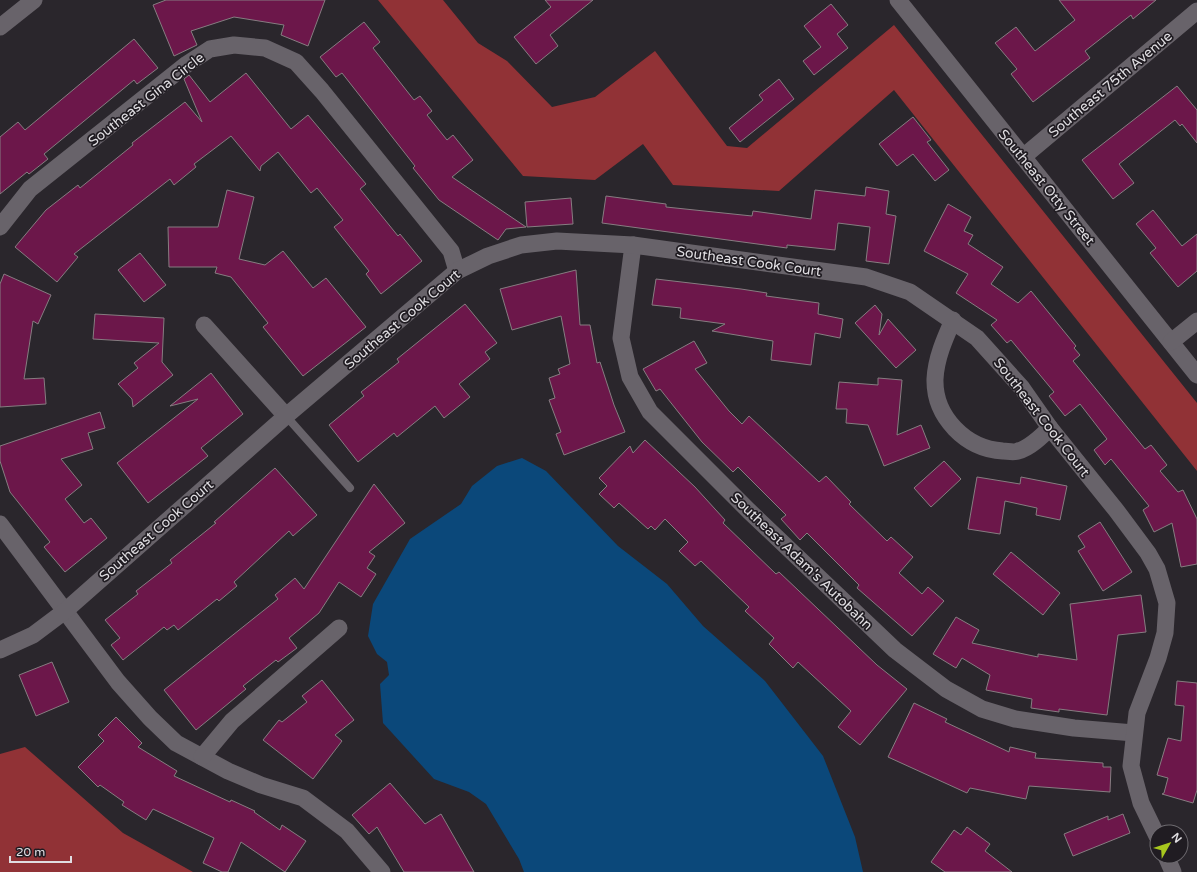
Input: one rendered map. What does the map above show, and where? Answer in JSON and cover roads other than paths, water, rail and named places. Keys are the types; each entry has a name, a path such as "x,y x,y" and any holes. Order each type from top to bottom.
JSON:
{"street":[{"path":"0,27 34,0"},
{"name":"Southeast Otty Street","path":"898,0 1197,375"},
{"name":"Southeast 75th Avenue","path":"1023,157 1197,11"},
{"name":"Southeast Gina Circle","path":"0,228 30,189 187,64 210,49 234,45 265,48 296,62 322,91 451,251 457,271"},
{"name":"Southeast Cook Court","path":"0,650 33,635 65,611 286,416 457,271 488,256 521,245 558,241 633,245 866,277 910,292 977,338 1022,388 1050,428 1116,510 1148,553 1162,584 1166,603 1165,634 1158,658 1137,713 1131,766 1141,802 1151,824"},
{"name":"Southeast Adam's Autobahn","path":"633,245 621,338 630,377 650,412 749,511 895,650 946,689 982,709 1015,719 1074,728 1134,733"},
{"path":"952,320 943,343 935,378 937,392 948,422 968,441 990,450 1018,452 1039,439 1050,428"},
{"path":"1171,342 1197,321"},
{"path":"204,325 286,416"},
{"path":"0,524 118,682 150,718 176,742 202,757 261,785 303,798 347,831 382,872"},
{"path":"202,757 232,721 340,628"}],"lane":[{"path":"286,416 350,488"}],"water":[{"path":"522,458 546,471 618,546 667,584 703,626 765,681 823,756 855,837 863,872 524,872 519,859 486,804 469,792 434,779 383,723 380,684 389,675 387,662 377,654 368,636 373,604 410,539 461,504 472,486 497,466"}]}
